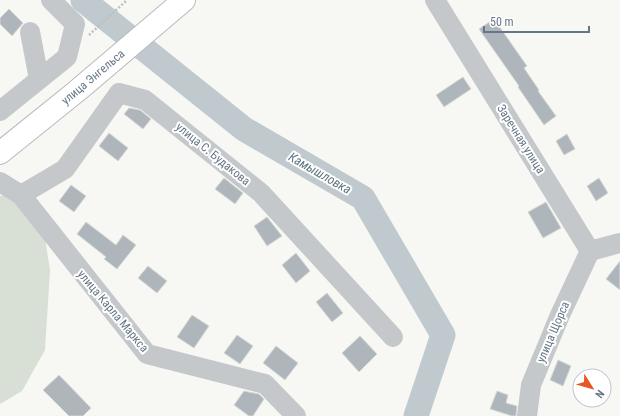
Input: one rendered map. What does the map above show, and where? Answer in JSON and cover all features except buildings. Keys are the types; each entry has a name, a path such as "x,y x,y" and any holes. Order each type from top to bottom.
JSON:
{"main road":[{"name":"улица Энгельса","path":"0,153 77,91 178,5"}],"street":[{"path":"0,111 67,57 75,24 51,0"},
{"name":"Заречная улица","path":"435,0 590,251"},
{"path":"30,32 39,79"},
{"name":"улица С. Будакова","path":"21,195 65,169 119,93 145,100 261,193 393,337"},
{"name":"улица Карла Маркса","path":"0,182 21,195 147,354 265,384 296,416"},
{"path":"590,251 620,243"},
{"name":"улица Щорса","path":"527,416 531,385 560,315 590,251"}],"path":[{"path":"94,31 126,1"}],"shaded area":[{"path":"9,194 43,226 50,270 45,350 22,391 0,404 0,196"}],"waterway":[{"name":"Камышловка","path":"83,0 244,129 363,198 443,335 416,416"}]}
